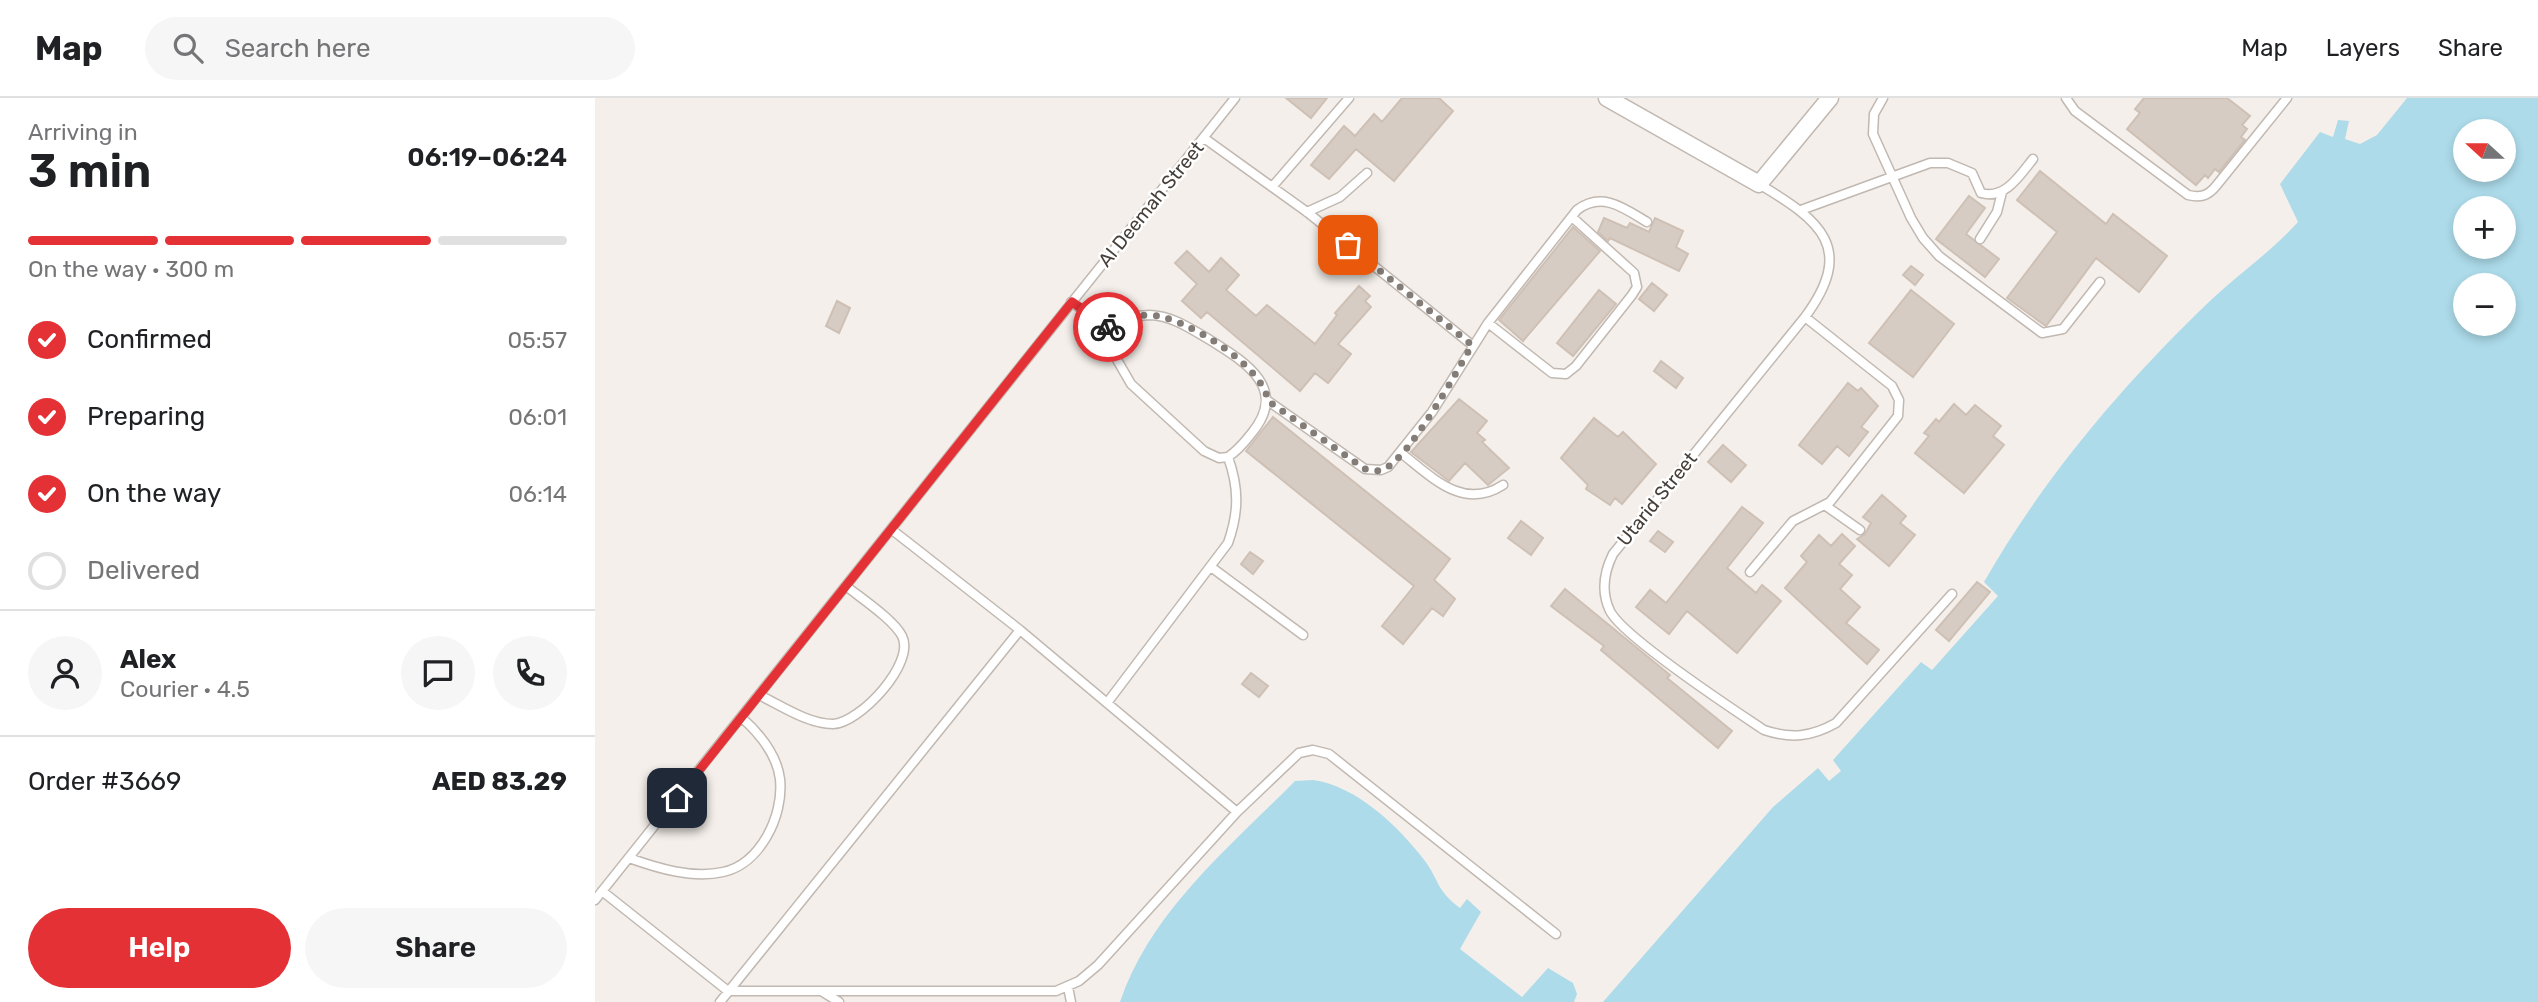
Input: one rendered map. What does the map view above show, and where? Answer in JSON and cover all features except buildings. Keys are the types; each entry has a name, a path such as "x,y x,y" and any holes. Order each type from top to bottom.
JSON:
{"street":[{"path":"1608,98 1759,184 1830,98"}],"lane":[{"name":"Al Deemah Street","path":"595,900 1235,98"},
{"path":"1273,186 1349,98"},
{"path":"1883,98 1874,114 1873,134 1911,218 1931,247 2035,331 2049,334 2063,328 2100,282"},
{"path":"2066,98 2075,111 2181,190 2196,197 2211,192 2287,98"},
{"path":"1204,138 1307,212 1472,345"},
{"path":"1980,239 1997,212 2002,192 2033,159"},
{"path":"1801,210 1930,163 1942,162 1972,173 1981,193 2002,192"},
{"path":"1307,212 1340,197 1367,173"},
{"name":"Utarid Street","path":"1759,184 1801,210 1822,232 1829,262 1823,292 1612,554 1604,582 1610,611 1631,634 1764,730 1782,736 1801,737 1820,732 1836,723 1952,594"},
{"path":"1268,401 1365,469 1381,470 1401,453 1436,406 1487,323 1584,205 1608,201 1647,222"},
{"path":"1487,323 1552,373 1566,374 1572,371 1637,287 1634,273 1572,217"},
{"path":"1072,302 1109,328 1116,358 1131,384 1204,451 1219,458 1228,457 1258,426 1268,401 1266,389 1252,371 1223,348 1175,321 1148,315 1135,317 1109,328"},
{"path":"1750,572 1793,521 1809,510 1826,506 1895,423 1899,400 1887,380 1805,317"},
{"path":"1401,453 1448,490 1459,494 1482,495 1503,485"},
{"path":"1107,702 1228,543 1238,500 1236,478 1228,457"},
{"path":"1826,506 1860,530"},
{"path":"891,529 1020,629 1237,812"},
{"path":"1211,567 1303,635"},
{"path":"759,695 813,720 838,724 861,713 900,666 905,652 903,636 846,586"},
{"path":"720,1002 1020,629"},
{"path":"629,858 672,871 713,874 740,865 756,852 775,819 780,779 768,747 741,717"},
{"path":"602,891 727,991 1042,992 1068,987 1098,965 1237,812 1299,753 1313,750 1329,754 1556,934"},
{"path":"1068,987 1071,1002"},
{"path":"823,992 839,1002"},
{"path":"977,1002 981,992"}],"water":[{"path":"2407,98 2538,98 2538,1002 1603,1002 1773,807 1818,768 1829,781 1841,771 1833,760 1921,662 1932,670 1998,596 1984,582 2033,505 2087,433 2147,364 2211,300 2278,243 2298,222 2280,184 2320,132 2333,137 2338,120 2349,121 2345,139 2360,144 2377,135"},
{"path":"1313,780 1345,790 1376,810 1415,848 1452,902 1460,908 1467,899 1481,912 1460,949 1522,997 1548,968 1573,983 1577,994 1574,1002 1120,1002 1151,938 1194,882 1295,781"}],"way so far":[{"path":"1108,327 1148,315 1175,321 1223,348 1252,371 1266,389 1268,401 1365,469 1381,470 1394,461 1422,426 1472,345 1348,245"}],"route":[{"path":"677,798 1072,302 1108,327"}]}
